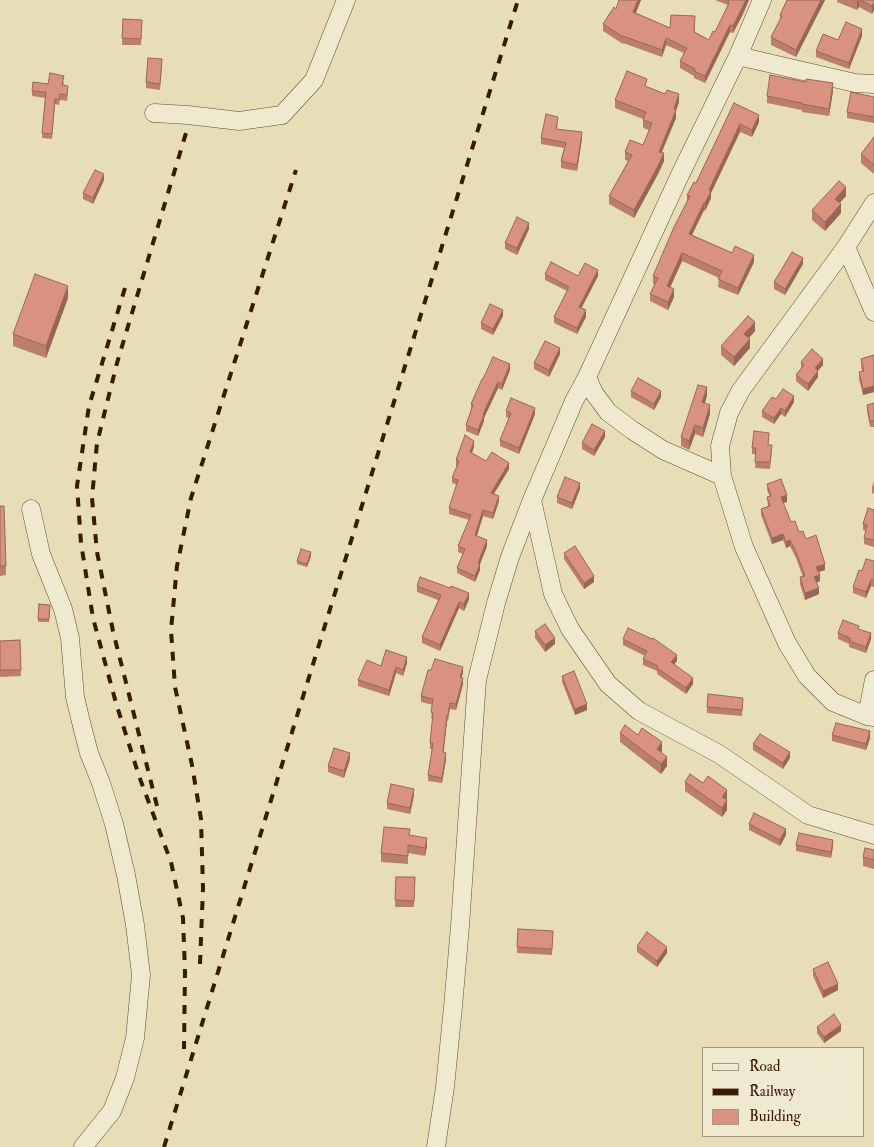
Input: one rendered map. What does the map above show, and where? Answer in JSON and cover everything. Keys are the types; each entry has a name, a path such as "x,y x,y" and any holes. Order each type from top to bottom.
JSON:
{"street":[{"path":"154,113 239,121 282,115 314,80 346,0"},
{"path":"436,1147 445,1087 454,998 477,680 496,603 510,557 571,408 738,56 762,0"},
{"path":"738,56 855,83 874,84"},
{"path":"874,203 846,246 741,390 729,413 720,446 722,476 744,547 787,643 807,676 833,702 870,717 874,680"},
{"path":"846,246 874,312"},
{"path":"587,377 594,393 608,412 632,430 663,450 722,476"},
{"path":"571,408 596,409 608,412"},
{"path":"532,500 553,594 570,629 608,684 639,711 719,754 808,815 874,835"},
{"path":"31,509 41,554 63,609 70,638 75,697 89,753 114,824 126,875 141,975 135,1038 125,1078 112,1111 83,1147"}],"building":[{"path":"619,0 638,0 633,12 670,28 671,15 695,16 694,32 709,40 713,31 715,32 729,0 746,0 733,26 730,25 705,76 680,61 687,48 666,38 662,50 623,37 603,24 614,7 616,9"},
{"path":"787,0 821,0 796,50 771,37 782,16 780,15"},
{"path":"860,0 874,0 874,3 872,6"},
{"path":"123,19 142,20 141,39 122,38"},
{"path":"846,22 862,29 849,63 816,51 823,34 838,40"},
{"path":"148,58 162,59 160,84 146,82"},
{"path":"627,71 647,79 645,86 665,94 667,90 679,94 674,109 676,110 659,152 664,153 634,210 609,196 632,155 625,152 630,140 643,145 652,123 643,120 646,112 615,100"},
{"path":"50,73 64,76 62,85 68,86 67,95 60,94 59,99 55,99 52,134 42,133 46,92 32,91 33,82 48,84"},
{"path":"770,75 806,82 806,79 833,83 829,109 767,96"},
{"path":"851,92 874,97 874,117 847,112"},
{"path":"734,103 759,115 752,130 740,124 709,190 711,191 689,234 732,253 735,246 754,255 738,288 718,279 722,271 682,253 667,286 674,289 668,302 650,294 658,278 653,276 674,227 690,196 687,195 694,182 696,183"},
{"path":"546,114 558,117 556,129 582,132 577,165 561,161 566,143 541,138"},
{"path":"874,137 874,165 861,154"},
{"path":"95,170 104,174 93,198 83,193"},
{"path":"839,181 846,187 835,199 841,204 825,222 812,210"},
{"path":"517,217 529,223 517,248 505,243"},
{"path":"792,252 803,258 785,289 774,282"},
{"path":"551,262 578,276 585,263 598,270 579,307 586,310 577,328 554,317 569,287 545,274"},
{"path":"35,274 68,286 46,346 13,334"},
{"path":"490,304 503,310 493,329 481,323"},
{"path":"748,316 755,322 744,334 750,339 734,357 721,346"},
{"path":"545,341 560,348 549,370 534,363"},
{"path":"812,349 823,359 815,368 818,371 808,384 796,375 804,365 801,362"},
{"path":"874,355 874,386 863,389 859,372 864,371 861,359"},
{"path":"493,357 510,364 502,384 498,382 483,414 478,430 466,425 473,405 471,404"},
{"path":"638,378 661,391 654,404 631,391"},
{"path":"698,385 707,387 702,402 710,405 703,428 695,425 689,441 681,437"},
{"path":"783,389 794,396 785,411 781,408 774,418 762,411 772,397 776,399"},
{"path":"511,398 535,408 519,448 500,440 511,413 506,411"},
{"path":"874,403 874,421 870,421 867,405"},
{"path":"592,424 605,431 594,450 582,443"},
{"path":"754,431 769,433 768,445 772,445 770,462 755,462 756,448 752,448"},
{"path":"465,435 474,441 470,452 486,461 492,452 509,463 491,493 499,496 493,513 483,510 475,535 487,540 475,576 457,568 465,549 458,546 471,515 449,508 458,480 452,478 459,461 456,460"},
{"path":"565,477 580,483 572,503 557,497"},
{"path":"781,479 787,495 781,497 791,522 795,521 799,532 803,531 806,539 816,535 825,564 816,567 820,575 814,577 819,588 805,593 800,577 805,576 790,540 786,542 783,534 772,538 761,509 770,506 767,497 771,496 767,484"},
{"path":"0,506 4,506 6,566 0,566"},
{"path":"868,508 874,510 874,540 864,538 867,525 863,524"},
{"path":"575,546 594,576 584,583 564,553"},
{"path":"301,549 311,552 307,564 297,561"},
{"path":"866,559 874,561 874,580 871,580 866,592 853,587 859,570 862,571"},
{"path":"420,577 469,593 464,604 459,602 440,645 422,637 441,595 417,586"},
{"path":"39,604 50,605 49,619 38,619"},
{"path":"843,620 859,626 858,629 871,633 866,647 849,641 850,638 838,633"},
{"path":"545,624 555,638 545,645 535,631"},
{"path":"628,628 653,638 677,655 671,662 693,678 686,688 657,668 658,666 643,659 647,651 623,639"},
{"path":"20,640 21,670 0,670 0,641"},
{"path":"386,650 407,657 403,670 396,667 389,690 358,680 367,660 381,666"},
{"path":"435,659 463,667 460,677 463,678 456,704 450,703 447,715 443,752 446,753 442,778 428,775 433,743 430,743 433,699 421,696 428,670 431,670"},
{"path":"574,671 587,704 575,709 562,676"},
{"path":"708,694 743,698 742,710 707,707"},
{"path":"836,723 870,731 866,744 832,735"},
{"path":"625,725 638,735 642,728 662,742 657,749 667,757 661,764 620,733"},
{"path":"760,734 790,752 783,763 753,744"},
{"path":"334,748 350,753 344,771 328,766"},
{"path":"690,774 703,783 708,776 727,790 722,797 727,800 722,808 685,782"},
{"path":"391,784 414,789 410,808 387,803"},
{"path":"754,813 786,829 780,840 749,824"},
{"path":"384,827 410,829 409,835 427,838 425,848 408,845 408,856 381,853"},
{"path":"799,833 833,840 831,852 796,845"},
{"path":"865,848 874,850 874,860 863,857"},
{"path":"396,877 415,877 414,901 395,900"},
{"path":"518,929 553,931 552,949 517,947"},
{"path":"647,932 667,947 657,961 637,946"},
{"path":"828,962 838,984 823,991 813,969"},
{"path":"834,1014 841,1025 824,1037 817,1027"}],"railway":[{"path":"164,1147 518,0"},
{"path":"157,806 113,631 97,552 92,498 97,443 117,363 186,133"},
{"path":"200,964 203,888 201,819 192,765 175,687 171,630 177,566 191,498 296,170"},
{"path":"125,288 89,406 77,486 81,543 93,618 116,703 139,776 171,862 183,918 185,972 184,1049"}]}
